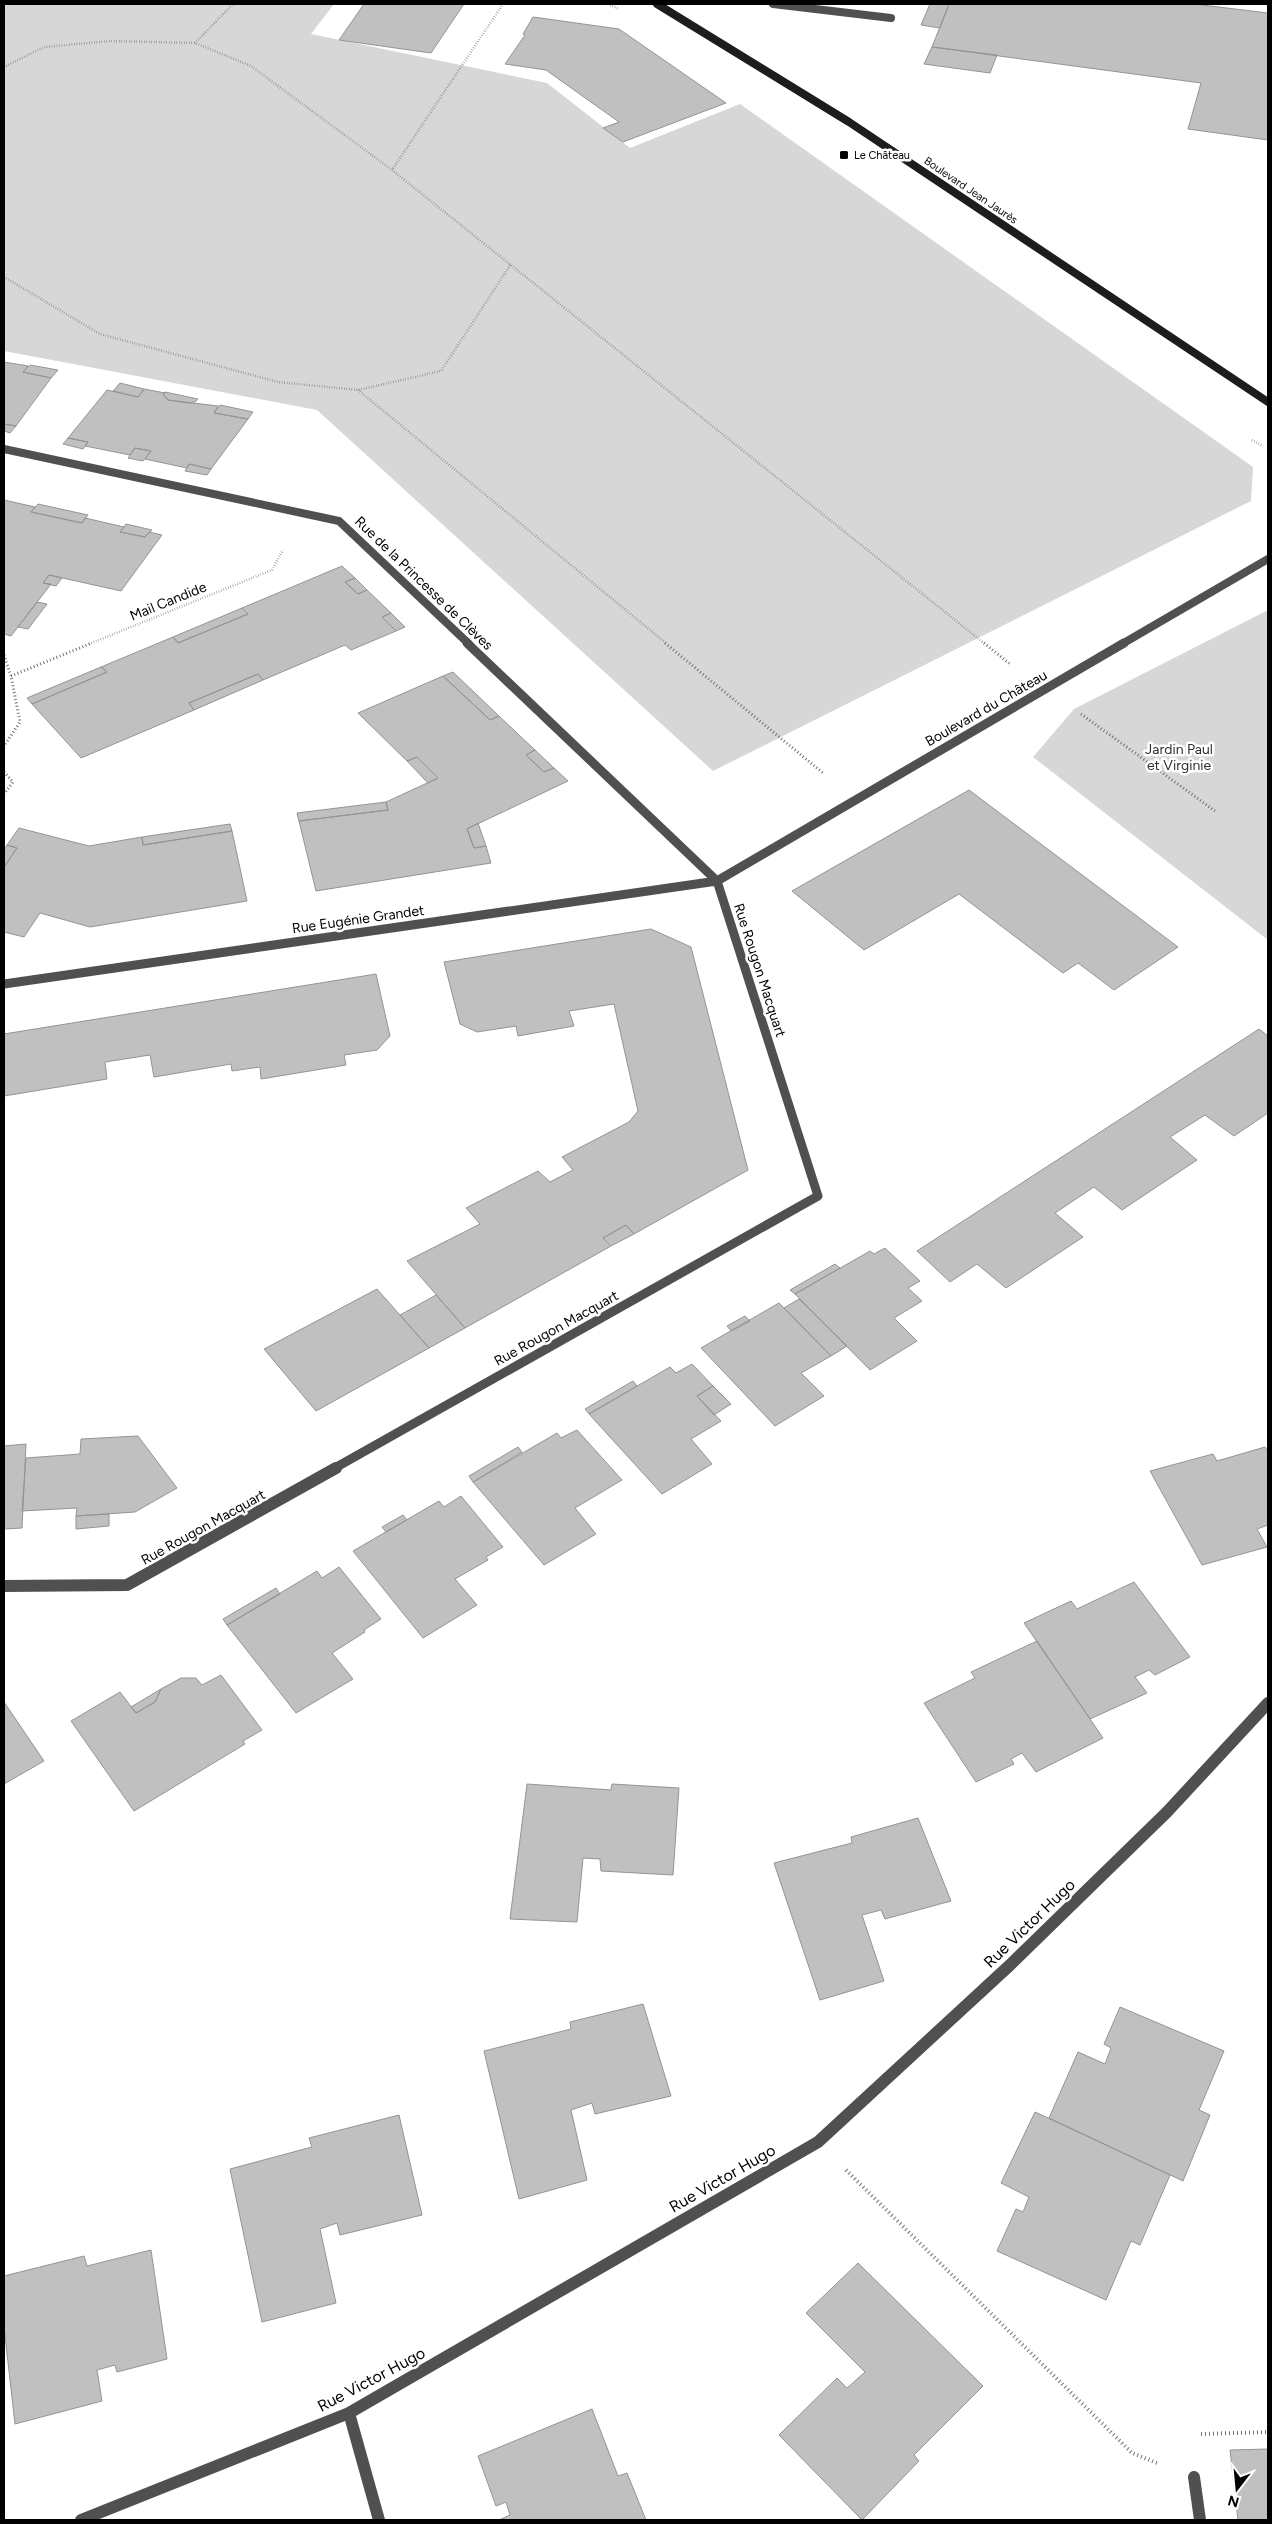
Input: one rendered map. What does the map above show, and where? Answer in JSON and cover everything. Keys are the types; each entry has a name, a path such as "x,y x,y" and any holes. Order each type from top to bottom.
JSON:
{"street":[{"name":"Boulevard Jean Jaurès","path":"656,4 849,122 1268,402"},
{"path":"773,4 892,18"},
{"name":"Rue de la Princesse de Clèves","path":"4,450 339,521 717,881"},
{"name":"Boulevard du Château","path":"717,881 1268,559"},
{"name":"Rue Eugénie Grandet","path":"4,984 717,881"},
{"name":"Rue Rougon Macquart","path":"4,1586 127,1585 818,1196 717,881"},
{"name":"Rue Victor Hugo","path":"81,2520 349,2413 818,2142 1010,1964 1167,1812 1268,1703"},
{"path":"349,2413 379,2520"},
{"path":"1194,2477 1200,2520"}],"path":[{"path":"195,43 233,4"},
{"path":"392,170 503,4"},
{"path":"4,67 44,47 111,41 195,43 251,66 392,170 1044,690"},
{"path":"4,277 100,334 278,382 358,390 441,371 511,264"},
{"path":"358,390 856,800"},
{"name":"Mail Candide","path":"11,676 272,570 306,513"},
{"path":"4,655 11,676 20,722 4,746"},
{"path":"1074,709 1214,811"},
{"path":"4,772 13,782 4,794"},
{"path":"818,2142 1132,2453 1194,2477"}],"green space":[{"path":"4,4 334,4 311,34 547,83 630,148 740,104 1253,467 1251,501 713,771 317,410 4,351"},
{"name":"Jardin Paul et Virginie","path":"1268,610 1268,940 1033,757 1074,709"}],"building":[{"path":"364,4 464,4 431,53 339,40"},
{"path":"930,4 949,4 940,28 921,25"},
{"path":"949,4 1194,4 1268,13 1268,140 1188,129 1201,83 932,47"},
{"path":"533,17 619,29 726,103 623,142 603,128 619,122 546,70 505,64 525,35 523,34"},
{"path":"932,47 997,55 990,73 924,64"},
{"path":"4,362 28,366 23,372 51,378 16,426 4,424"},
{"path":"30,365 58,370 51,378 23,372"},
{"path":"120,383 144,389 138,397 113,391"},
{"path":"144,389 165,393 163,394 168,400 218,406 214,413 248,419 211,469 189,464 187,468 145,459 151,451 135,448 130,455 85,446 88,442 68,438 107,390 138,397"},
{"path":"165,392 198,399 195,402 188,403 168,400 163,394"},
{"path":"220,405 253,412 248,419 214,413"},
{"path":"4,424 16,426 10,433 4,431"},
{"path":"68,438 88,442 83,449 63,444"},
{"path":"135,448 151,451 143,461 128,458"},
{"path":"189,464 211,469 207,475 185,471"},
{"path":"4,500 35,507 31,512 82,523 85,518 124,527 120,532 145,537 149,532 162,535 121,591 49,575 43,583 51,584 11,636 4,634"},
{"path":"38,504 88,515 82,523 31,512"},
{"path":"126,524 152,530 145,537 120,532"},
{"path":"342,566 355,578 345,582 358,594 367,590 391,613 382,617 396,631 351,650 345,645 263,680 258,674 189,703 194,710 81,758 32,704 107,672 101,667 173,637 178,643 248,614 242,608"},
{"path":"49,575 62,578 56,586 43,583"},
{"path":"355,578 367,590 358,594 345,582"},
{"path":"37,602 47,604 28,629 18,627"},
{"path":"242,608 248,614 178,643 173,637"},
{"path":"391,613 405,627 396,631 382,617"},
{"path":"101,667 107,672 32,704 27,698"},
{"path":"453,672 499,716 490,720 443,676"},
{"path":"258,674 263,680 194,710 189,703"},
{"path":"443,676 490,720 499,716 535,750 526,755 544,772 554,768 568,781 467,829 474,848 486,846 491,863 316,891 299,821 388,810 386,802 438,778 417,757 407,761 358,713"},
{"path":"535,750 554,768 544,772 526,755"},
{"path":"417,757 438,778 428,783 407,761"},
{"path":"969,790 1178,947 1114,990 1078,963 1063,973 959,894 864,950 792,891"},
{"path":"386,802 388,810 299,821 297,813"},
{"path":"478,823 486,846 474,848 467,829"},
{"path":"230,824 232,831 143,845 142,837"},
{"path":"19,828 89,846 142,837 143,845 232,831 247,901 90,927 40,913 24,937 4,932 4,867 17,848 7,845"},
{"path":"7,845 17,848 4,867 4,849"},
{"path":"651,929 691,947 748,1170 634,1234 626,1225 603,1238 611,1246 465,1328 407,1261 480,1224 466,1208 538,1171 550,1182 573,1170 562,1157 629,1122 638,1111 614,1004 569,1011 574,1026 518,1036 516,1026 477,1032 460,1024 444,962"},
{"path":"376,974 390,1036 377,1050 344,1055 346,1065 261,1079 260,1067 232,1071 231,1064 154,1077 150,1055 105,1062 107,1079 4,1096 4,1034"},
{"path":"1259,1029 1268,1036 1268,1113 1234,1136 1205,1115 1170,1137 1197,1160 1122,1210 1094,1187 1055,1213 1083,1237 1006,1288 977,1264 950,1282 917,1251"},
{"path":"626,1225 634,1234 611,1246 603,1238"},
{"path":"885,1248 920,1281 908,1288 922,1301 894,1318 917,1341 870,1370 795,1294 870,1251 874,1254"},
{"path":"835,1264 840,1268 795,1294 790,1290"},
{"path":"377,1289 429,1348 316,1411 264,1349"},
{"path":"436,1295 465,1328 429,1348 400,1315"},
{"path":"799,1299 847,1346 831,1356 784,1308"},
{"path":"779,1303 831,1356 801,1373 824,1396 775,1426 701,1348"},
{"path":"745,1316 750,1321 731,1331 727,1326"},
{"path":"692,1364 713,1386 697,1396 721,1421 691,1439 712,1464 662,1494 589,1414 670,1367 676,1373"},
{"path":"633,1381 637,1386 589,1414 585,1409"},
{"path":"713,1386 731,1404 714,1415 697,1396"},
{"path":"577,1430 622,1480 575,1508 596,1534 544,1565 473,1482 557,1433 561,1438"},
{"path":"138,1436 177,1488 135,1512 76,1516 77,1508 22,1511 26,1458 80,1454 81,1439"},
{"path":"26,1444 22,1528 4,1529 4,1446"},
{"path":"518,1447 522,1452 473,1482 469,1476"},
{"path":"1265,1447 1268,1452 1268,1525 1257,1529 1267,1547 1202,1565 1150,1471 1213,1454 1217,1461"},
{"path":"461,1496 503,1547 486,1557 488,1560 455,1579 477,1605 423,1638 353,1551 439,1501 444,1507"},
{"path":"109,1514 109,1526 76,1529 76,1516"},
{"path":"403,1515 407,1520 386,1532 382,1527"},
{"path":"339,1567 381,1619 364,1630 365,1632 332,1653 353,1679 296,1713 227,1625 317,1571 322,1578"},
{"path":"1134,1582 1190,1657 1155,1675 1149,1670 1135,1677 1147,1693 1090,1719 1024,1623 1071,1601 1077,1609"},
{"path":"276,1588 280,1594 227,1625 223,1619"},
{"path":"1037,1641 1103,1738 1036,1772 1022,1753 1011,1759 1014,1764 976,1782 924,1703 975,1678 971,1672"},
{"path":"221,1675 262,1730 243,1741 245,1744 134,1811 71,1721 120,1692 136,1713 155,1702 161,1689 181,1678 196,1678 202,1685"},
{"path":"161,1689 155,1702 136,1713 131,1707"},
{"path":"4,1702 44,1761 4,1784"},
{"path":"527,1784 611,1790 612,1784 679,1788 673,1875 601,1871 600,1859 583,1858 577,1922 510,1919"},
{"path":"918,1818 951,1901 885,1919 881,1910 862,1915 884,1981 820,2000 774,1863 852,1843 851,1837"},
{"path":"643,2004 671,2096 595,2114 592,2103 571,2110 587,2180 519,2199 484,2051 571,2029 570,2022"},
{"path":"1120,2007 1224,2051 1199,2110 1210,2115 1183,2181 1049,2118 1078,2052 1105,2064 1111,2048 1104,2044"},
{"path":"1035,2112 1170,2175 1140,2245 1131,2241 1106,2300 997,2251 1016,2209 1023,2212 1029,2197 1001,2183"},
{"path":"399,2115 422,2215 340,2235 337,2223 320,2229 336,2303 262,2322 230,2169 312,2147 309,2138"},
{"path":"151,2250 167,2359 117,2372 115,2365 97,2370 102,2401 15,2424 4,2327 4,2276 84,2256 87,2266"},
{"path":"858,2263 983,2386 914,2455 919,2461 862,2520 779,2435 837,2378 847,2388 865,2372 806,2313"},
{"path":"592,2409 618,2476 627,2473 646,2520 499,2520 510,2515 506,2502 496,2506 478,2456"},
{"path":"1268,2449 1268,2520 1238,2520 1230,2450"}],"place":[{"name":"Le Château","path":"844,155"}]}
